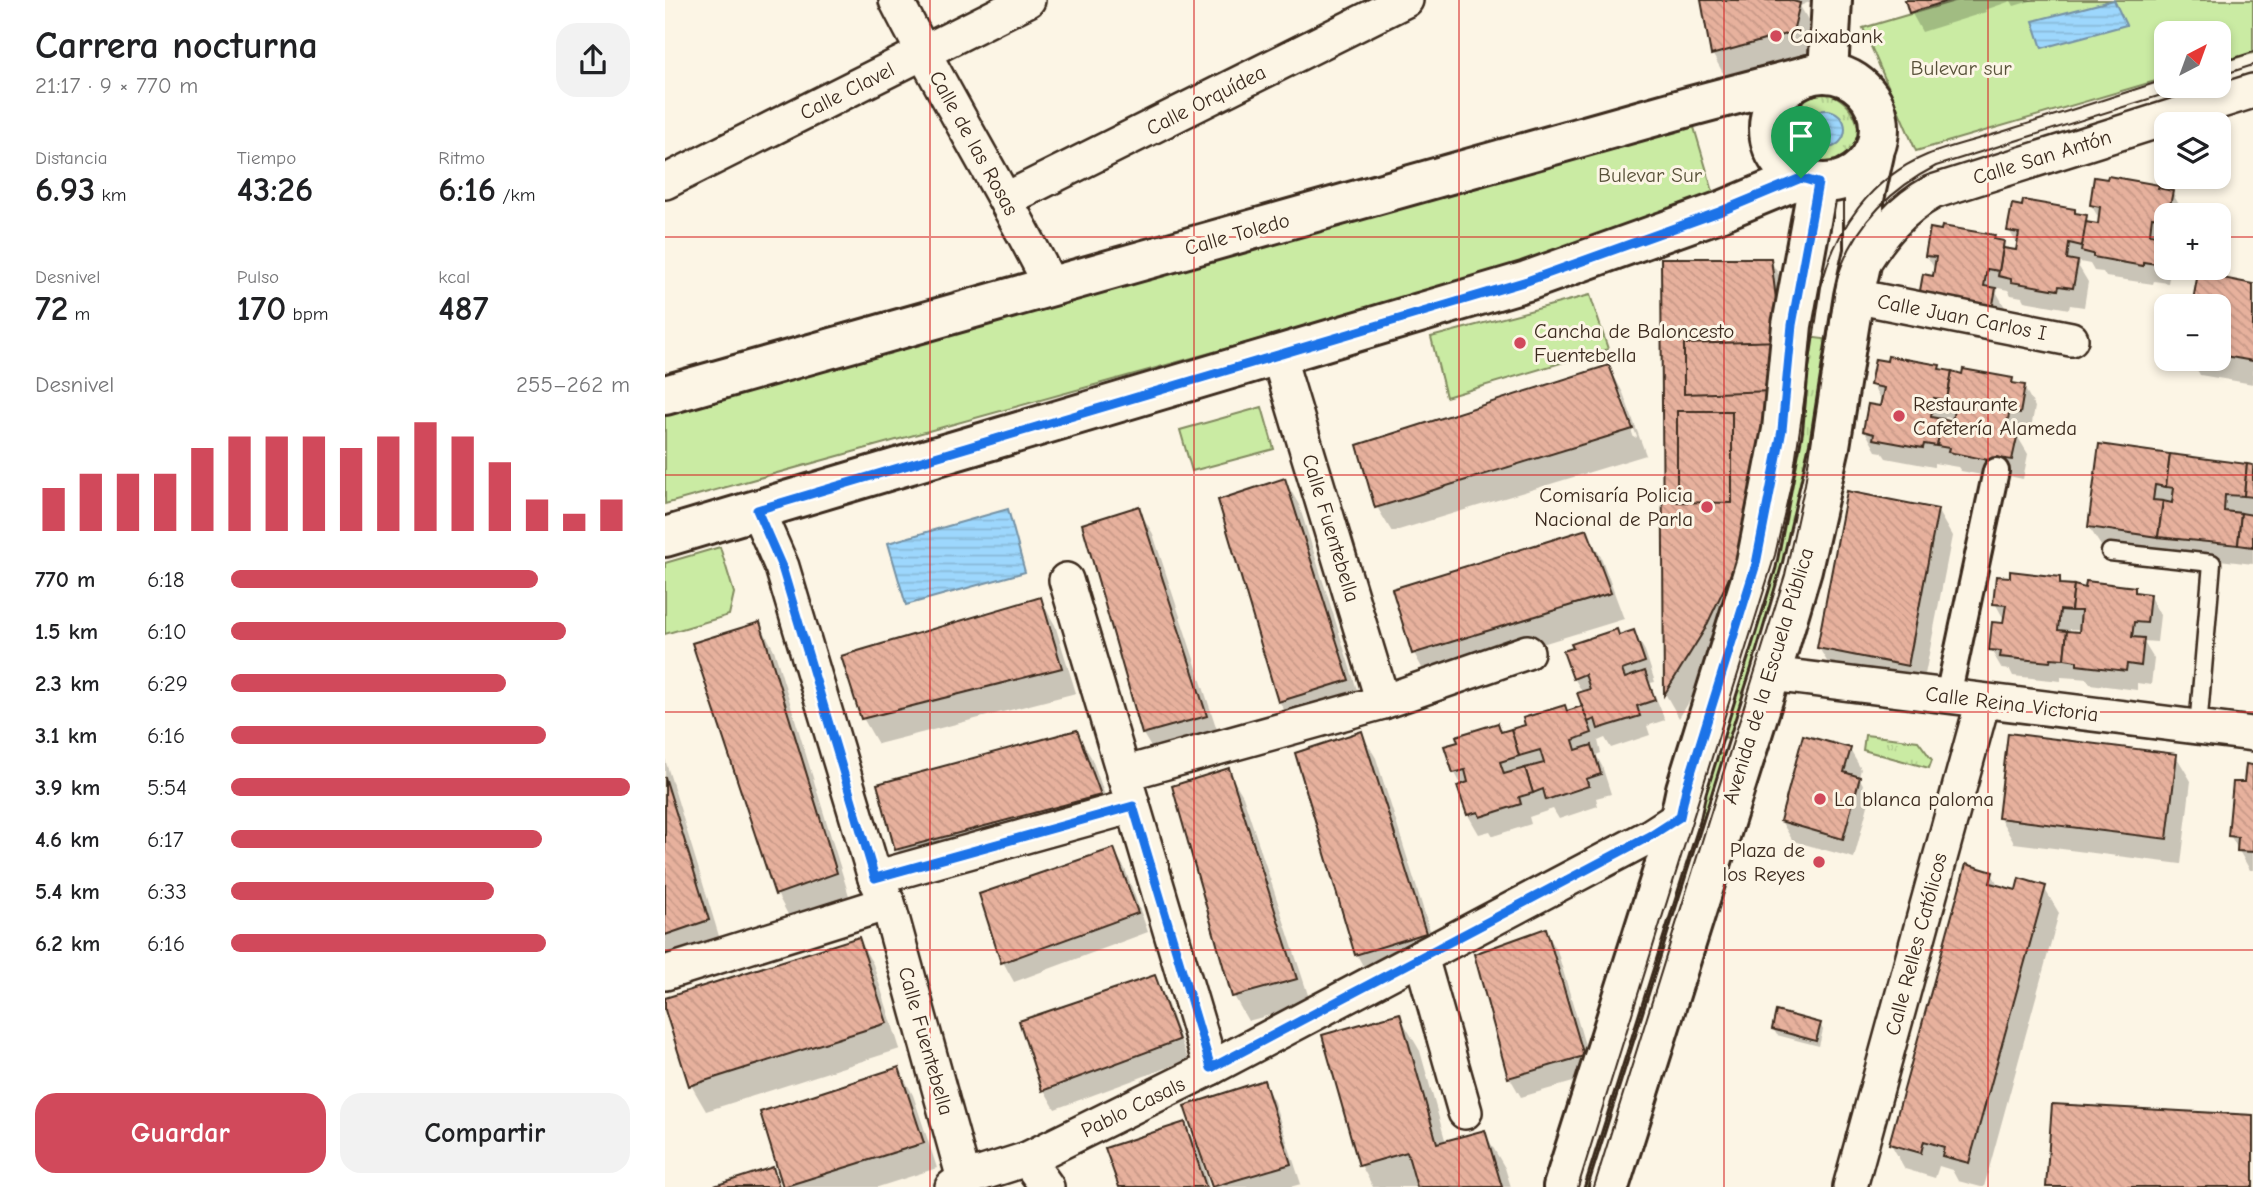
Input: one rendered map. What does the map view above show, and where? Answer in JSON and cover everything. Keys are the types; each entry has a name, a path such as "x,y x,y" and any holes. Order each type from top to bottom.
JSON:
{"street":[{"name":"Calle de las Rosas","path":"896,0 1051,286"},
{"name":"Calle Clavel","path":"665,182 1028,0"},
{"name":"Calle Orquídea","path":"1006,200 1406,0"},
{"path":"1819,74 1832,0"},
{"path":"665,537 1527,281 1809,181 1845,180 1864,166 1874,153 1879,134 1879,118 1873,103 1861,87 1845,77 1819,74 1790,85 1778,97 1771,113 1769,135 1776,154 1786,168 1809,181"},
{"name":"Calle Toledo","path":"665,395 1819,74"},
{"name":"Calle San Antón","path":"1857,282 1888,228 1909,207 1933,192 2253,91"},
{"name":"Avenida de la Escuela Pública","path":"1609,1187 1802,569 1830,446 1865,240 1864,200 1874,153"},
{"name":"Avenida de la Escuela Pública","path":"1563,1187 1680,817 1686,789 1756,564 1782,430 1809,181"},
{"name":"Calle Juan Carlos I","path":"1857,282 2071,338"},
{"name":"Calle Fuentebella","path":"1279,355 1383,702"},
{"path":"1948,696 1996,471"},
{"name":"Calle Fuentebella","path":"757,510 782,567 881,891 958,1183"},
{"path":"1066,580 1211,1068"},
{"path":"665,973 881,891 1127,788 1527,652"},
{"name":"Calle Reina Victoria","path":"1771,674 2253,734"},
{"name":"Calle Relles Católicos","path":"1850,1187 1983,701"},
{"name":"Pablo Casals","path":"958,1183 1027,1159 1211,1068 1652,835 1680,817"},
{"path":"1421,957 1465,1112"},
{"path":"1027,1159 1047,1187"}],"lane":[{"path":"2110,552 2212,563 2198,728"}],"green space":[{"name":"Bulevar sur","path":"1958,0 2253,0 2253,53 2231,59 2231,21 2154,21 2154,82 1916,151 1863,28"},
{"path":"1823,92 1840,99 1847,106 1857,122 1858,131 1853,150 1839,163 1825,165 1811,158 1800,146 1794,130 1795,114 1804,101"},
{"name":"Bulevar Sur","path":"1688,107 1719,212 665,504 665,416"},
{"name":"Cancha de Baloncesto Fuentebella","path":"1590,295 1608,349 1446,397 1431,337"},
{"path":"1807,337 1832,340 1816,458 1740,742 1715,734"},
{"path":"1262,407 1274,449 1192,471 1180,430"},
{"path":"720,547 734,593 729,615 665,634 665,563"},
{"path":"1865,735 1918,741 1932,760 1929,768 1863,750"},
{"path":"1710,751 1734,758 1599,1187 1573,1187"}],"water":[{"path":"2114,0 2126,25 2042,48 2033,21"},
{"path":"1826,110 1840,115 1845,129 1840,143 1826,148 1812,143 1807,129 1812,115"},
{"path":"1008,509 1025,572 906,605 888,543"}],"building":[{"path":"1701,0 1789,0 1800,3 1793,32 1711,55"},
{"path":"1905,0 1951,0 1909,13"},
{"path":"2108,176 2154,184 2154,189 2173,191 2171,203 2154,203 2150,234 2154,235 2154,264 2143,262 2143,266 2093,257 2093,254 2081,251 2085,222 2098,224 2100,207 2090,205 2094,177 2107,179"},
{"path":"2023,200 2075,209 2075,213 2087,215 2082,246 2069,243 2067,259 2078,261 2073,288 2059,286 2058,290 2011,282 2011,279 1998,276 2003,248 2016,250 2019,233 2007,231 2012,204 2022,206"},
{"path":"1942,226 1995,235 1994,239 2004,241 1999,271 1987,269 1984,286 1996,288 1991,315 1918,302 1923,274 1933,276 1936,257 1925,256 1930,228 1941,230"},
{"name":"Comisaría Policia Nacional de Parla","path":"1661,258 1771,258 1781,341 1737,561 1705,629 1664,695"},
{"path":"2197,280 2231,280 2253,284 2253,361 2231,357 2231,294 2194,294"},
{"path":"1781,341 1774,391 1684,394 1684,344"},
{"path":"1888,356 1940,365 1939,369 1952,371 1947,400 1934,398 1931,417 1942,419 1937,446 1924,444 1923,448 1873,439 1874,434 1863,431 1868,404 1880,406 1884,388 1870,385 1875,359 1887,361"},
{"path":"1609,365 1633,429 1375,508 1357,445"},
{"path":"1963,369 2013,378 2012,383 2025,385 2020,414 2009,413 2007,429 2018,433 2012,460 1998,458 1998,462 1948,452 1949,448 1937,446 1942,419 1952,422 1955,402 1947,400 1952,371 1962,374"},
{"path":"1677,411 1732,411 1732,503 1677,502"},
{"path":"2099,444 2170,454 2166,487 2155,485 2153,500 2163,501 2158,537 2088,527"},
{"path":"2170,454 2247,464 2244,496 2225,495 2224,511 2241,513 2238,545 2158,537 2163,501 2172,503 2174,488 2166,487"},
{"path":"2247,464 2253,465 2253,497 2244,496"},
{"path":"1285,478 1349,680 1278,702 1218,500"},
{"path":"1847,491 1938,509 1908,666 1817,648"},
{"path":"1139,506 1207,716 1142,734 1082,524"},
{"path":"2241,513 2253,515 2253,547 2238,545"},
{"path":"1587,529 1611,593 1412,654 1392,589"},
{"path":"2010,571 2060,577 2060,584 2074,585 2071,611 2060,610 2058,630 2067,631 2064,659 2051,658 2050,662 2000,657 2001,651 1989,650 1992,622 2003,623 2006,605 1993,604 1996,576 2010,577"},
{"path":"2086,581 2135,587 2135,592 2150,594 2147,623 2134,622 2132,637 2144,638 2141,666 2127,664 2126,671 2077,665 2077,661 2064,659 2067,631 2079,632 2081,611 2071,611 2074,585 2085,588"},
{"path":"1041,597 1062,668 861,719 841,656"},
{"path":"760,622 837,873 775,895 692,643"},
{"path":"1617,629 1619,635 1634,630 1645,662 1622,670 1625,678 1645,671 1655,700 1637,706 1640,716 1598,729 1595,719 1588,722 1577,693 1590,689 1585,674 1573,679 1563,651 1573,648 1571,644"},
{"path":"1565,705 1567,711 1582,706 1592,733 1573,740 1576,750 1592,745 1601,774 1586,779 1589,786 1546,800 1543,789 1533,793 1525,768 1544,763 1540,750 1519,756 1511,729 1525,725 1523,718"},
{"path":"1498,723 1501,732 1511,729 1519,756 1500,762 1504,774 1525,768 1533,793 1519,797 1521,804 1480,817 1478,812 1467,815 1457,786 1468,782 1465,770 1453,773 1444,746 1458,742 1456,736"},
{"path":"1077,730 1101,795 895,850 877,784"},
{"path":"1362,731 1426,933 1355,955 1295,753"},
{"path":"2008,733 2177,754 2167,839 1998,818"},
{"name":"La blanca paloma","path":"1803,735 1851,748 1844,772 1860,777 1843,839 1780,821"},
{"path":"2246,764 2253,765 2253,852 2237,851 2238,837 2228,836 2233,782 2244,782"},
{"path":"1229,768 1297,979 1232,997 1172,786"},
{"path":"665,777 709,920 665,935"},
{"path":"1114,848 1138,913 1001,963 979,894"},
{"path":"1966,864 1993,872 1990,883 2016,890 2019,878 2046,886 1969,1163 1942,1156 1944,1147 1924,1141 1921,1153 1889,1144"},
{"path":"1546,928 1584,1056 1508,1078 1474,954"},
{"path":"859,937 887,1023 689,1086 665,1010 665,998"},
{"path":"1155,975 1179,1040 1042,1091 1019,1021"},
{"path":"1776,1011 1821,1023 1816,1041 1772,1029"},
{"path":"1400,1013 1437,1143 1485,1130 1502,1187 1417,1187 1407,1152 1359,1166 1322,1035"},
{"path":"899,1067 924,1143 783,1187 760,1112"},
{"path":"1264,1080 1291,1164 1212,1187 1184,1106"},
{"path":"2052,1104 2253,1115 2253,1187 2046,1187"},
{"path":"1185,1122 1206,1187 1119,1187 1105,1148"},
{"path":"773,1167 779,1187 711,1187"}],"tram line":[{"path":"2231,59 2253,52"},
{"path":"2231,72 2253,65"},
{"path":"1578,1187 1775,555 1793,476 1821,287 1836,245 1858,208 1889,177 1907,165 1938,151 2154,83"},
{"path":"1594,1187 1785,575 1805,484 1836,282 1851,245 1887,200 1902,187 1936,166 2154,97"}],"place":[{"name":"Caixabank","path":"1776,36"},
{"name":"Cancha de Baloncesto Fuentebella","path":"1520,343"},
{"name":"Restaurante Cafetería Alameda","path":"1899,416"},
{"name":"Comisaría Policia Nacional de Parla","path":"1707,507"},
{"name":"La blanca paloma","path":"1820,799"},
{"name":"Plaza de los Reyes","path":"1819,862"}],"route":[{"path":"1801,178 1818,183 1792,325 1782,430 1768,506 1746,600 1686,789 1680,817 1652,835 1211,1068 1133,806 875,878 782,567 757,510 1527,281 1719,212 1801,178"}]}
